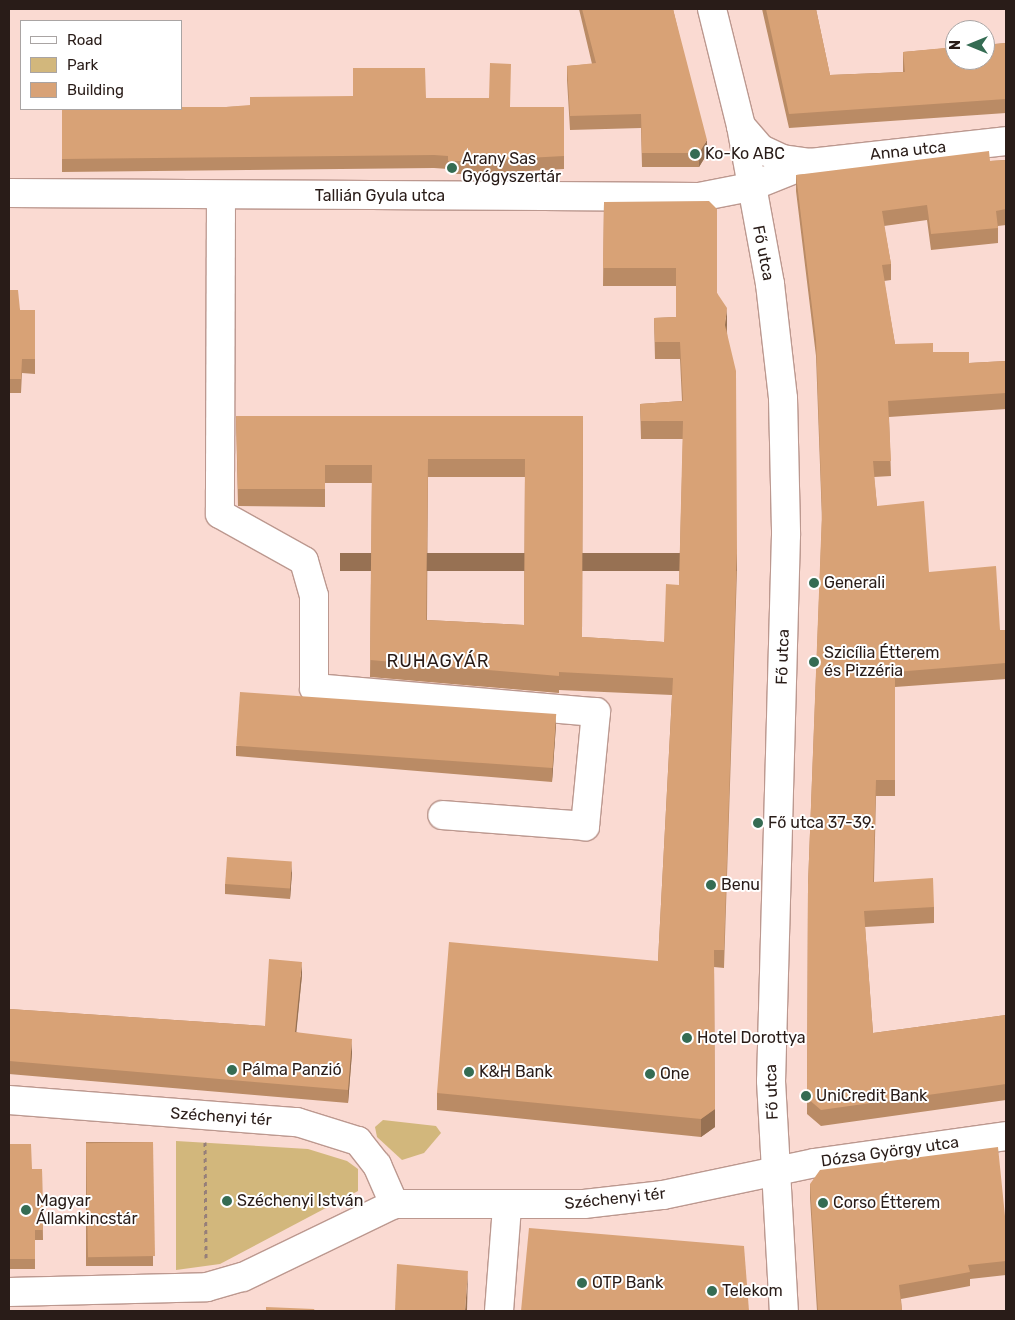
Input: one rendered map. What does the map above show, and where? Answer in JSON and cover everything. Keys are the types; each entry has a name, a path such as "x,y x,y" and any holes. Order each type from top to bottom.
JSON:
{"street":[{"name":"Fő utca","path":"712,9 742,126 750,188 770,284 783,418 784,643 771,984 775,1172 784,1311"},
{"name":"Anna utca","path":"742,126 761,149 782,159 810,163 1006,141"},
{"name":"Anna utca","path":"750,188 810,163"},
{"name":"Tallián Gyula utca","path":"9,193 221,196 699,197 750,188"},
{"path":"221,196 220,514 304,562 314,596 314,688 596,712 585,826 442,815"},
{"name":"Széchenyi tér","path":"9,1100 297,1122 358,1141 377,1165 394,1204"},
{"name":"Dózsa György utca","path":"775,1172 1006,1136"},
{"name":"Széchenyi tér","path":"9,1292 207,1287 243,1277 394,1204 508,1207 663,1194 775,1172"},
{"path":"499,1311 508,1207"}],"path":[{"path":"205,1116 207,1287"}],"green space":[{"path":"383,1120 436,1126 441,1133 424,1153 402,1160 377,1137 375,1127"},
{"path":"176,1141 308,1149 347,1161 358,1169 358,1191 220,1264 176,1270"}],"building":[{"path":"582,9 673,9 707,140 699,153 642,153 641,114 570,116 567,66 596,63"},
{"path":"766,9 816,9 830,75 905,72 903,52 945,48 945,70 995,70 995,44 1006,43 1006,99 789,114"},
{"path":"490,63 511,64 510,107 564,107 564,156 472,161 448,161 448,156 434,155 62,159 62,110 182,110 182,107 250,105 250,97 353,96 353,68 425,68 426,98 489,98"},
{"path":"989,151 990,161 1006,160 1006,209 996,211 998,228 931,234 927,205 882,211 891,264 882,265 895,344 933,343 933,352 969,352 969,363 1006,361 1006,393 888,401 891,461 873,461 877,506 924,501 929,572 996,566 1000,630 1006,630 1006,663 895,672 895,780 876,780 873,882 933,878 934,907 864,911 873,1033 1006,1015 1006,1084 821,1110 807,1098 808,885 822,512 816,340 796,175"},
{"path":"709,201 717,209 717,293 727,308 725,325 736,371 737,553 724,950 714,950 715,1109 701,1119 437,1093 449,942 658,961 673,678 559,672 559,676 370,660 372,465 325,465 325,489 238,489 236,416 583,416 582,637 664,642 666,584 679,585 683,421 641,421 640,404 683,401 680,342 655,342 654,318 676,317 676,268 603,268 604,202","holes":["428,459 525,459 524,625 426,620"]},
{"path":"9,290 18,290 20,310 35,310 35,359 22,359 21,379 9,379"},
{"path":"240,692 556,714 552,768 236,746"},
{"path":"227,857 292,862 290,888 225,884"},
{"path":"269,959 302,962 295,1032 352,1039 348,1090 9,1061 9,1009 265,1026"},
{"path":"153,1142 155,1256 88,1257 86,1143"},
{"name":"Magyar Államkincstár","path":"9,1144 31,1144 32,1169 42,1169 43,1230 35,1230 35,1259 9,1259"},
{"path":"998,1147 1006,1226 1006,1261 968,1265 970,1272 899,1285 902,1311 818,1311 810,1184 820,1170"},
{"path":"529,1228 744,1246 749,1311 521,1311"},
{"path":"397,1264 468,1271 465,1311 395,1311"},
{"path":"266,1307 314,1309 315,1311 266,1311"}],"place":[{"name":"Ko-Ko ABC","path":"695,154"},
{"name":"Arany Sas Gyógyszertár","path":"452,168"},
{"name":"Generali","path":"814,583"},
{"name":"Szicília Étterem és Pizzéria","path":"814,662"},
{"name":"Fő utca 37-39.","path":"758,823"},
{"name":"Benu","path":"711,885"},
{"name":"Hotel Dorottya","path":"687,1038"},
{"name":"Pálma Panzió","path":"232,1070"},
{"name":"K&H Bank","path":"469,1072"},
{"name":"One","path":"650,1074"},
{"name":"UniCredit Bank","path":"806,1096"},
{"name":"Széchenyi István","path":"227,1201"},
{"name":"Corso Étterem","path":"823,1203"},
{"name":"Magyar Államkincstár","path":"26,1210"},
{"name":"OTP Bank","path":"582,1283"},
{"name":"Telekom","path":"712,1291"}],"district":[{"name":"RUHAGYÁR","path":"438,661"}]}
